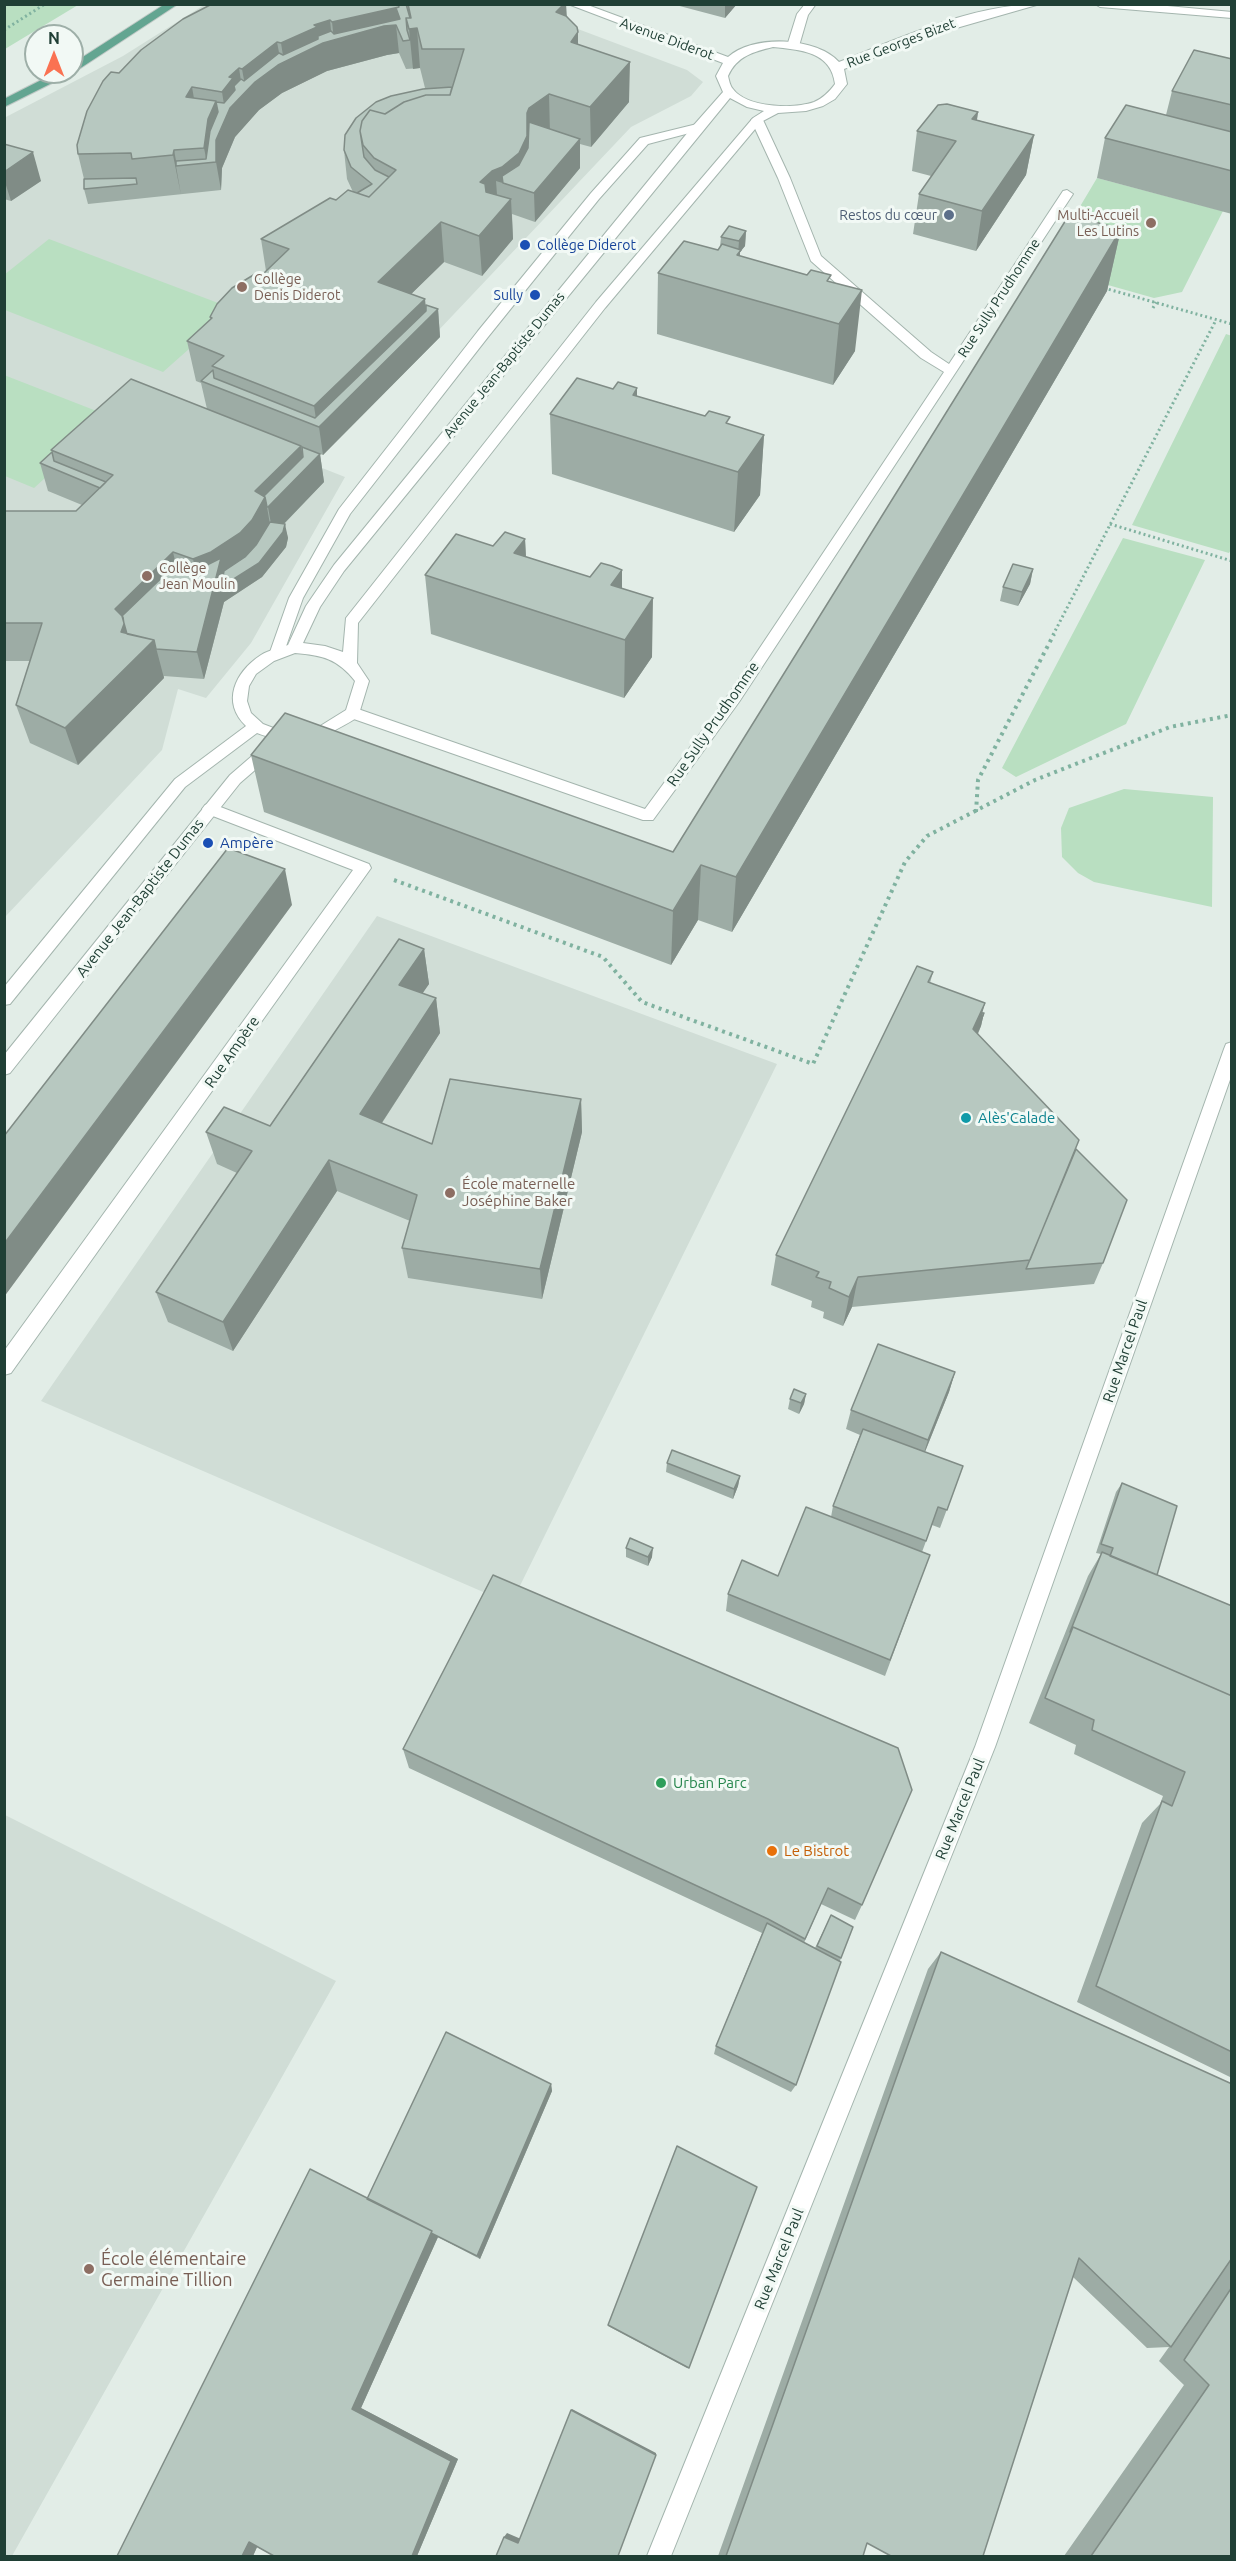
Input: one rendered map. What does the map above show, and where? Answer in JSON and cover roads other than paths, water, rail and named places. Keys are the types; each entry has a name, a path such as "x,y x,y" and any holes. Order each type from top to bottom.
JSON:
{"main road":[{"path":"84,61 173,4"},
{"path":"4,104 43,84"}],"street":[{"name":"Avenue Diderot","path":"573,4 728,61"},
{"path":"793,46 803,14 811,4"},
{"name":"Rue Georges Bizet","path":"838,67 928,31 982,15 1035,4"},
{"path":"1100,4 1232,15"},
{"path":"773,44 793,46 823,55 838,67 841,84 829,98 805,108 775,110 748,104 729,92 722,76 728,61 747,50 773,44"},
{"name":"Avenue Jean-Baptiste Dumas","path":"294,648 313,606 339,568 697,128 729,92"},
{"path":"350,662 351,622 556,357 674,214 757,120 775,110"},
{"name":"Rue Sully Prudhomme","path":"757,120 784,178 816,258 926,355 951,371"},
{"path":"277,652 296,598 344,512 483,334 595,195 644,141 697,128"},
{"name":"Rue Sully Prudhomme","path":"353,713 648,816 734,698 1067,194"},
{"path":"294,648 327,650 350,662 362,681 353,713 321,733 285,736 256,726 245,717 238,699 240,684 253,666 277,652 294,648"},
{"path":"4,999 180,783 256,726"},
{"name":"Avenue Jean-Baptiste Dumas","path":"4,1068 235,779 285,736"},
{"name":"Rue Ampère","path":"4,1367 363,868 210,809"},
{"name":"Rue Marcel Paul","path":"659,2556 985,1747 1232,1049"}],"place":[{"name":"Restos du cœur","path":"949,215"},
{"name":"Multi-Accueil Les Lutins","path":"1151,223"},
{"name":"Collège Diderot","path":"525,245"},
{"name":"Collège Denis Diderot","path":"242,287"},
{"name":"Sully","path":"535,295"},
{"name":"Collège Jean Moulin","path":"147,576"},
{"name":"Ampère","path":"208,843"},
{"name":"Alès'Calade","path":"966,1118"},
{"name":"École maternelle Joséphine Baker","path":"450,1193"},
{"name":"Urban Parc","path":"661,1783"},
{"name":"Le Bistrot","path":"772,1851"},
{"name":"École élémentaire Germaine Tillion","path":"89,2269"}]}
